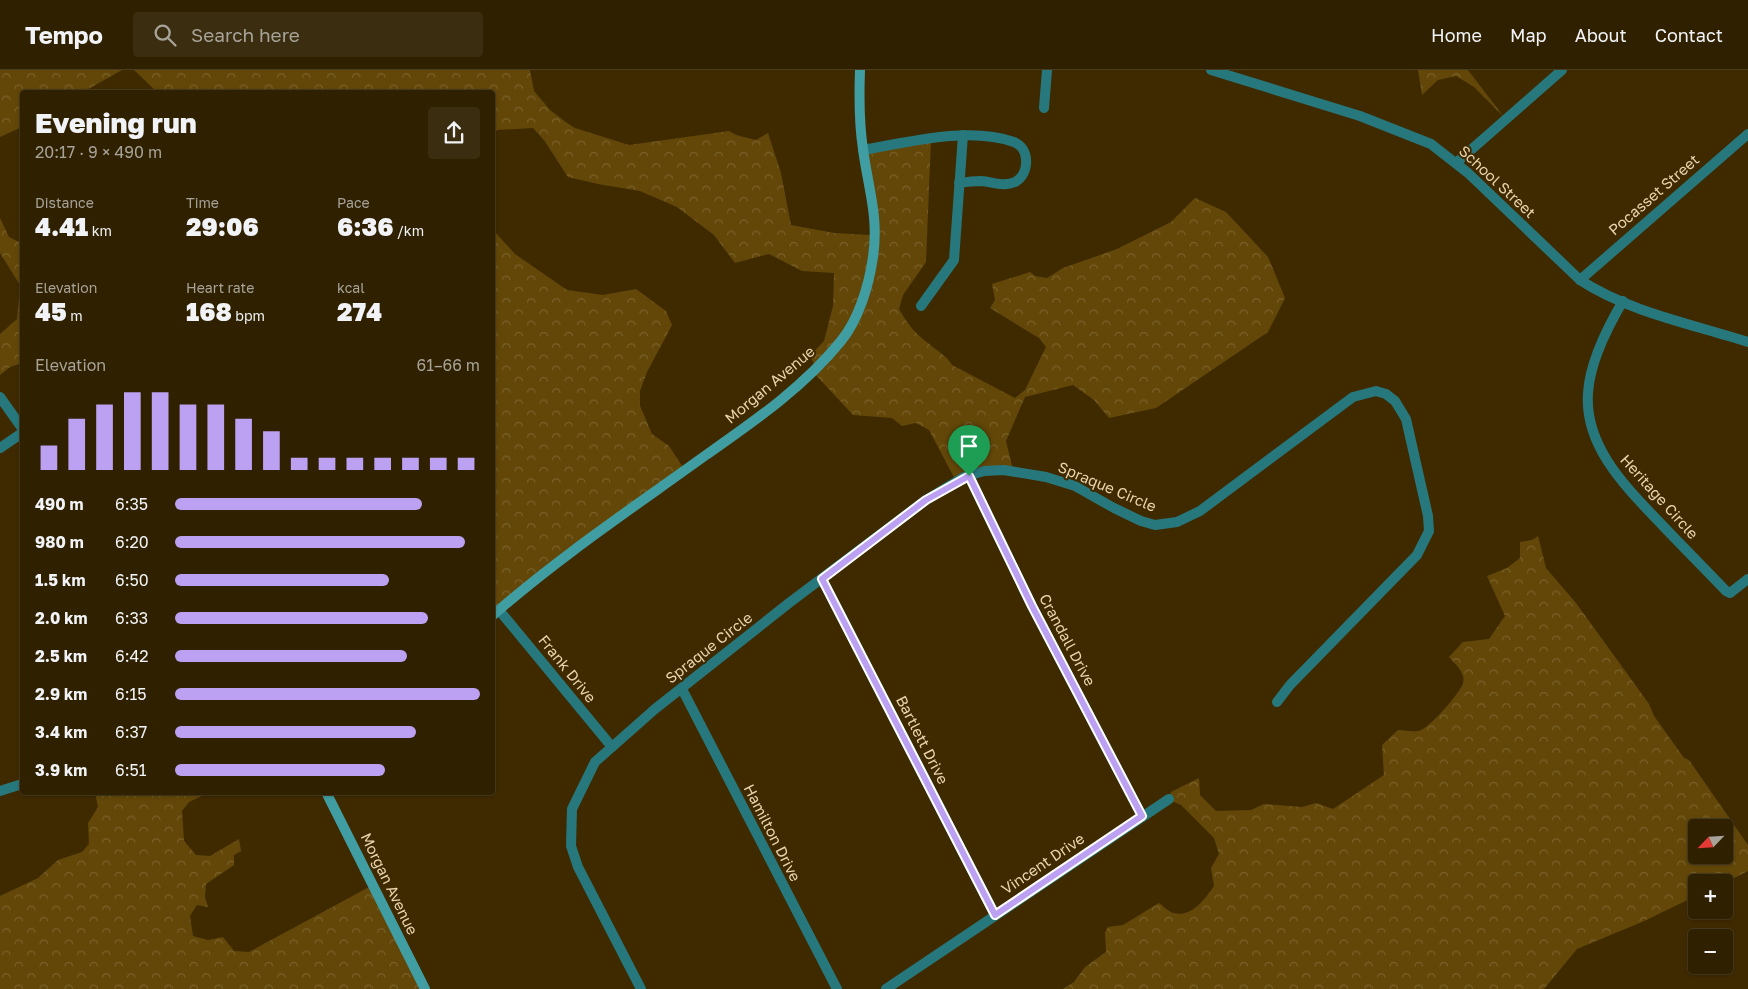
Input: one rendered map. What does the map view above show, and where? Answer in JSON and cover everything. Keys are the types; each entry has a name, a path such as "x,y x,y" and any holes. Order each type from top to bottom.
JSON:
{"street":[{"name":"Morgan Avenue","path":"496,613 531,583 592,537 750,424 795,388 842,340 862,300 873,256 874,209 863,150 859,107 860,70"},
{"path":"1044,108 1048,70"},
{"name":"School Street","path":"1211,70 1360,116 1421,139 1456,163 1580,280 1608,297 1748,342"},
{"path":"1456,163 1562,70"},
{"name":"Pocasset Street","path":"1580,280 1748,134"},
{"path":"921,306 954,260 963,136"},
{"path":"863,150 919,140 985,136 1015,142 1021,147 1027,160 1022,176 1012,184 959,182"},
{"name":"Heritage Circle","path":"1623,301 1602,342 1588,393 1595,435 1612,468 1633,494 1726,591 1730,593 1734,591 1748,579"},
{"name":"Spraque Circle","path":"641,989 578,868 571,846 572,809 577,794 595,762 682,689 822,579 926,500 969,476 984,471 1025,472 1070,484 1141,521 1155,524 1177,522 1200,511 1353,396 1376,391 1386,394 1401,410 1411,435 1428,516 1429,531 1418,554 1290,684 1277,702"},
{"path":"0,397 20,425"},
{"path":"0,448 20,434"},
{"name":"Crandall Drive","path":"969,476 1032,606 1142,816"},
{"name":"Bartlett Drive","path":"822,579 995,915"},
{"name":"Frank Drive","path":"496,613 612,747"},
{"name":"Hamilton Drive","path":"682,689 836,989"},
{"path":"0,791 20,785"},
{"name":"Morgan Avenue","path":"328,795 425,989"},
{"name":"Vincent Drive","path":"886,989 1169,799"}],"green space":[{"path":"0,70 122,70 87,90 20,90 20,128 0,137"},
{"path":"134,70 530,70 534,91 550,110 567,123 575,128 629,145 729,131 736,135 756,140 768,133 781,173 791,225 834,233 869,235 873,230 863,150 931,140 926,262 903,295 899,309 915,332 952,365 1015,398 1025,390 1046,347 1039,338 990,308 995,300 992,284 1030,272 1035,276 1047,278 1063,268 1117,249 1171,222 1195,198 1226,212 1268,257 1285,298 1268,332 1156,408 1109,418 1094,400 1073,385 1025,397 1006,441 1013,470 956,481 929,430 916,423 902,426 892,418 853,415 813,372 814,364 810,356 824,341 833,306 834,273 802,271 769,254 735,263 714,235 677,207 640,191 568,177 544,140 533,128 497,130 495,132 495,90 155,90"},
{"path":"1418,70 1468,70 1504,117 1474,87 1456,76 1438,80 1422,95"},
{"path":"0,218 9,237 20,241 20,285 0,253"},
{"path":"495,232 515,254 567,290 603,295 636,289 666,311 672,325 647,372 640,391 640,406 652,434 669,446 684,469 495,614"},
{"path":"20,285 20,364 10,367 0,375 0,334 17,319"},
{"path":"1538,536 1546,568 1576,603 1649,704 1654,716 1684,758 1689,760 1730,819 1688,819 1688,864 1733,864 1733,823 1748,845 1748,871 1733,878 1733,874 1688,874 1688,900 1642,922 1577,949 1544,989 1063,989 1074,982 1085,967 1106,952 1105,932 1108,927 1123,925 1159,903 1173,913 1186,913 1197,906 1214,886 1211,868 1219,854 1214,838 1181,805 1167,799 1171,792 1199,778 1200,795 1216,811 1251,810 1264,804 1302,807 1316,803 1333,809 1384,775 1382,745 1398,730 1419,731 1438,716 1457,694 1464,679 1457,666 1449,657 1463,642 1489,639 1505,616 1487,576 1507,568 1520,558 1520,542 1532,540"},
{"path":"96,795 204,795 189,802 182,811 184,841 196,855 210,856 239,839 241,851 234,855 234,865 206,884 205,897 208,907 197,905 190,916 193,936 208,940 223,937 234,951 249,952 371,886 424,989 0,989 0,896 38,878 58,860 82,852 89,844 88,823 98,807"}],"route":[{"path":"969,476 1032,606 1142,816 995,915 822,579 926,500 964,477 969,476"}]}
